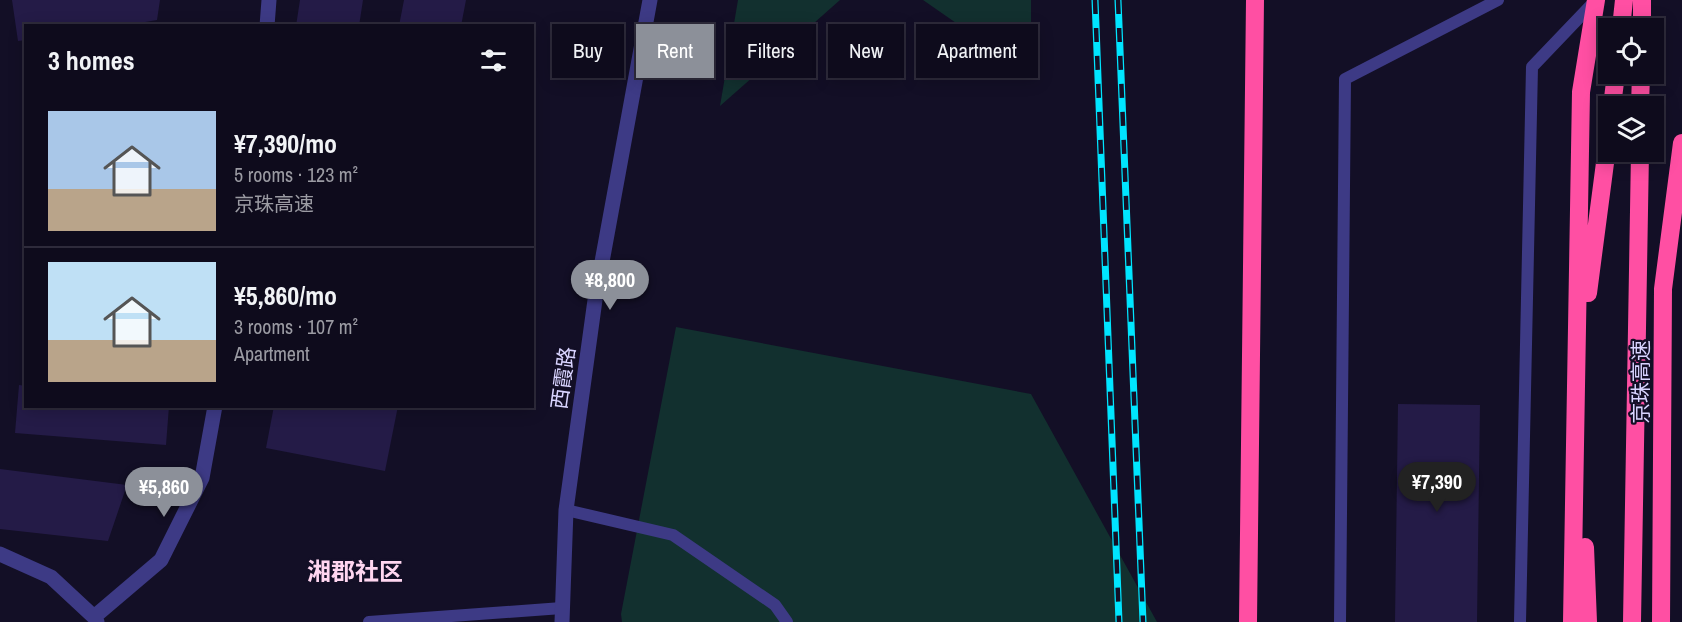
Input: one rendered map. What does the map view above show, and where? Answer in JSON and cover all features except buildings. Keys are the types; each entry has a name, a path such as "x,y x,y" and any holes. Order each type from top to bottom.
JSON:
{"highway":[{"path":"1248,622 1254,0"},
{"path":"1572,622 1581,92 1596,0"},
{"path":"1622,18 1624,0"},
{"path":"1641,18 1642,0"},
{"name":"京珠高速","path":"1661,622 1663,289 1682,143"},
{"path":"1588,622 1576,378 1605,162"},
{"name":"京珠高速","path":"1632,622 1640,162"}],"street":[{"path":"267,24 268,0"},
{"name":"西霞路","path":"562,615 566,510 595,300 650,0"},
{"path":"0,554 51,577 95,620 161,560 202,478 215,408"}],"lane":[{"path":"1340,622 1345,78 1498,0"},
{"path":"1520,622 1532,67 1596,0"},
{"path":"566,510 673,535 775,605 787,622"},
{"path":"369,622 562,615"}],"green space":[{"path":"738,0 840,0 813,24 734,24"},
{"path":"923,0 1031,0 1031,24 958,24"},
{"path":"726,71 726,78 752,78 720,106"},
{"path":"676,327 1031,394 1157,622 622,622 621,614"}],"railway":[{"path":"1095,0 1119,622"},
{"path":"1118,0 1143,622"}],"district":[{"name":"湘郡社区","path":"355,571"}]}
